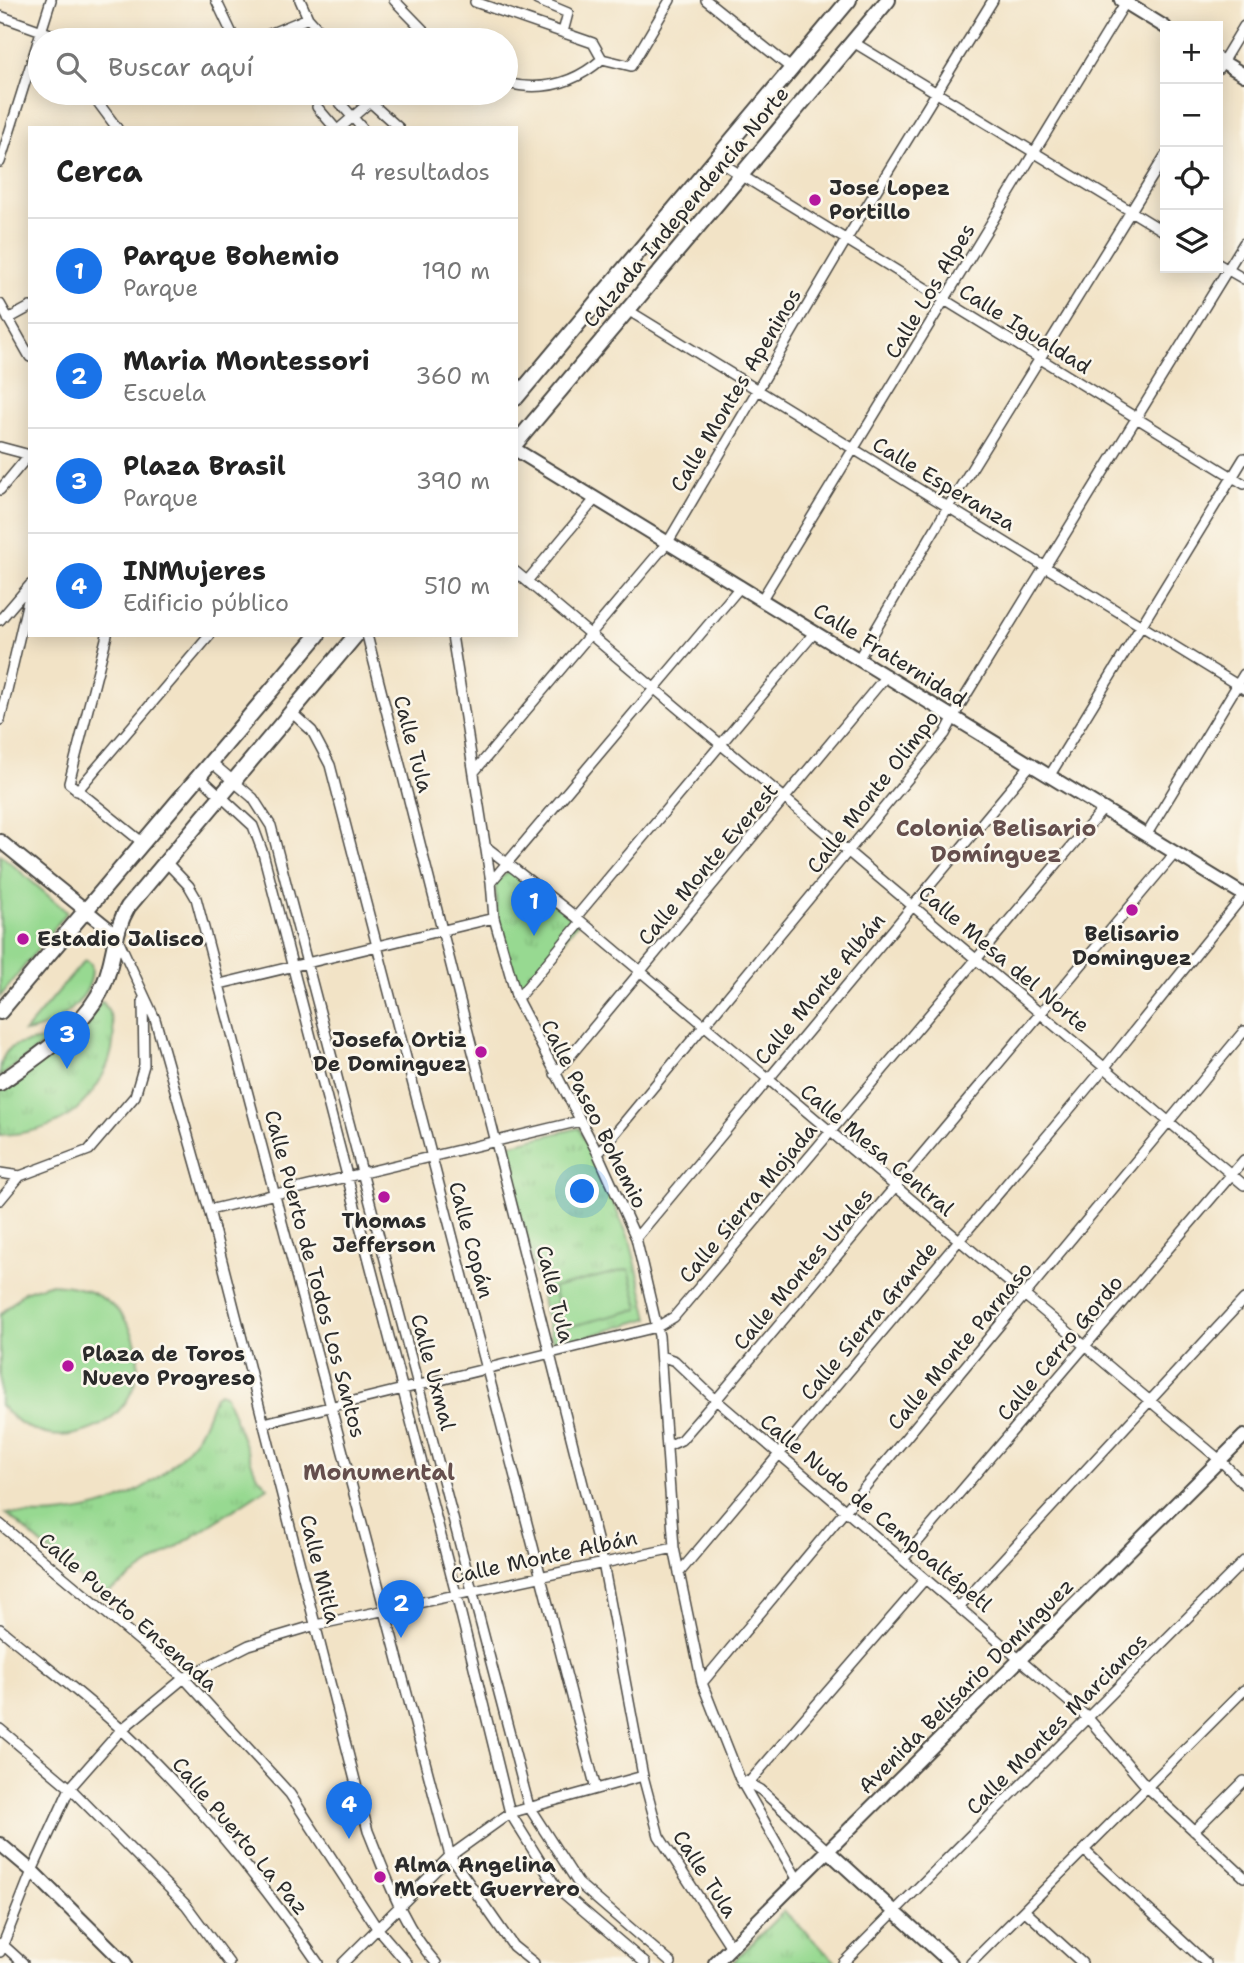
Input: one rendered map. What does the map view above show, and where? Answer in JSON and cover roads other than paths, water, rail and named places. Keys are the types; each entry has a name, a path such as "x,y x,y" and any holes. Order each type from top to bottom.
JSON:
{"main road":[{"name":"Calzada Independencia Norte","path":"518,396 849,0"},
{"name":"Calzada Independencia Norte","path":"518,441 888,0"},
{"path":"0,1012 316,637"},
{"path":"0,1083 59,1038 98,998 106,980 115,934 128,908 354,637"}],"street":[{"path":"42,28 51,0"},
{"path":"216,0 229,28"},
{"path":"300,0 308,18 317,28"},
{"path":"394,0 421,28"},
{"path":"537,0 568,12 563,32"},
{"path":"518,85 540,88 559,86 602,59 631,66 670,0"},
{"path":"706,0 792,69"},
{"name":"Calle Montes Apeninos","path":"474,772 668,542 846,240 939,93 993,0"},
{"path":"1124,1 1160,24"},
{"name":"Calle Los Alpes","path":"762,599 1124,1"},
{"path":"475,2 593,43 602,59"},
{"path":"0,16 39,28"},
{"path":"284,28 308,18"},
{"path":"1223,57 1244,26"},
{"path":"853,42 1160,229"},
{"path":"1223,65 1244,75"},
{"path":"0,162 28,73"},
{"path":"100,105 116,126"},
{"path":"342,105 360,126"},
{"path":"340,126 362,105"},
{"path":"376,105 397,126"},
{"path":"317,107 335,126"},
{"name":"Calle Igualdad","path":"715,159 1244,484"},
{"path":"859,658 948,508 1160,164"},
{"name":"Calle Monte Olimpo","path":"598,1154 945,734 1244,243"},
{"path":"1223,267 1244,279"},
{"path":"0,304 28,354"},
{"path":"8,319 28,307"},
{"name":"Calle Esperanza","path":"626,309 1241,687"},
{"path":"0,447 28,455"},
{"name":"Calle Fraternidad","path":"518,451 1244,895"},
{"path":"0,490 28,456"},
{"path":"1050,775 1244,458"},
{"path":"527,581 596,498"},
{"name":"Calle Mesa del Norte","path":"518,574 1244,1185"},
{"path":"491,882 741,586"},
{"path":"0,620 28,587"},
{"path":"0,720 28,601"},
{"path":"517,999 722,743 815,632"},
{"path":"106,637 69,783 143,843"},
{"path":"77,791 208,637"},
{"name":"Calle Tula","path":"367,637 603,1563 643,1776 659,1836 731,1947"},
{"name":"Calle Paseo Bohemio","path":"452,637 491,882 494,918 517,999 598,1154 636,1238 661,1356 674,1548 702,1683 745,1783 799,1882"},
{"path":"1147,834 1241,687 1244,674"},
{"name":"Calle Monte Everest","path":"555,1074 887,675"},
{"name":"Calle Copán","path":"291,712 312,731 330,765 596,1789"},
{"name":"Calle Uxmal","path":"211,762 235,781 265,812 271,826 529,1807 578,1883 671,1963"},
{"name":"Calle Monte Albán","path":"636,1238 1032,763"},
{"name":"Calle Uxmal","path":"199,776 253,826 263,853 456,1594 510,1813 556,1887 645,1963"},
{"name":"Calle Sierra Mojada","path":"657,1327 674,1317 1104,808"},
{"path":"0,841 115,934"},
{"name":"Calle Mesa Central","path":"485,846 579,920 639,974 1220,1460 1244,1485"},
{"name":"Calle Montes Urales","path":"668,1446 681,1440 716,1400 1176,852"},
{"name":"Calle Puerto de Todos Los Santos","path":"167,863 189,886 196,898 450,1856 513,1946 534,1963"},
{"name":"Calle Sierra Grande","path":"679,1573 1105,1067 1244,895"},
{"path":"220,984 494,918"},
{"name":"Calle Mitla","path":"115,934 155,1019 209,1210 368,1831 399,1907 424,1950 436,1963"},
{"path":"0,1173 20,1176 89,1150 135,1096 144,1065 144,998"},
{"name":"Calle Monte Parnaso","path":"702,1683 1244,1031"},
{"path":"209,1210 580,1121"},
{"name":"Calle Cerro Gordo","path":"902,1559 1244,1160"},
{"path":"0,1200 20,1176"},
{"path":"959,1607 1244,1298"},
{"path":"264,1423 657,1327"},
{"name":"Calle Nudo de Cempoaltépetl","path":"661,1356 675,1361 716,1400 845,1511 1021,1657 1088,1718 1147,1787 1243,1874"},
{"name":"Avenida Belisario Domínguez","path":"715,1963 1244,1436"},
{"name":"Calle Puerto Ensenada","path":"0,1524 184,1678 290,1794 377,1928 407,1963"},
{"name":"Calle Monte Albán","path":"1,1946 70,1788 121,1730 184,1678 249,1645 316,1625 674,1548"},
{"name":"Calle Montes Marcianos","path":"843,1963 1244,1561"},
{"path":"925,1579 745,1783 829,1852 951,1963"},
{"name":"Calle Puerto La Paz","path":"0,1629 121,1730 191,1799 283,1912 318,1963"},
{"path":"971,1963 1244,1690"},
{"path":"0,1729 70,1788 186,1905 229,1963"},
{"path":"343,1963 450,1856 510,1813 643,1776"},
{"path":"1194,1831 1244,1781"},
{"path":"0,1844 32,1871 125,1963"},
{"path":"1084,1850 1206,1963"},
{"path":"1024,1910 1082,1963"},
{"path":"1,1946 23,1963"}],"place":[{"name":"Jose Lopez Portillo","path":"815,200"},
{"name":"Belisario Dominguez","path":"1132,910"},
{"name":"Parque Bohemio","path":"534,936"},
{"name":"Estadio Jalisco","path":"23,939"},
{"name":"Josefa Ortiz De Dominguez","path":"481,1052"},
{"name":"Plaza Brasil","path":"67,1069"},
{"name":"Thomas Jefferson","path":"384,1197"},
{"name":"Plaza de Toros Nuevo Progreso","path":"68,1366"},
{"name":"Maria Montessori","path":"401,1638"},
{"name":"INMujeres","path":"349,1839"},
{"name":"Alma Angelina Morett Guerrero","path":"380,1877"}],"district":[{"name":"Colonia Belisario Domínguez","path":"996,841"},
{"name":"Monumental","path":"379,1472"}]}
